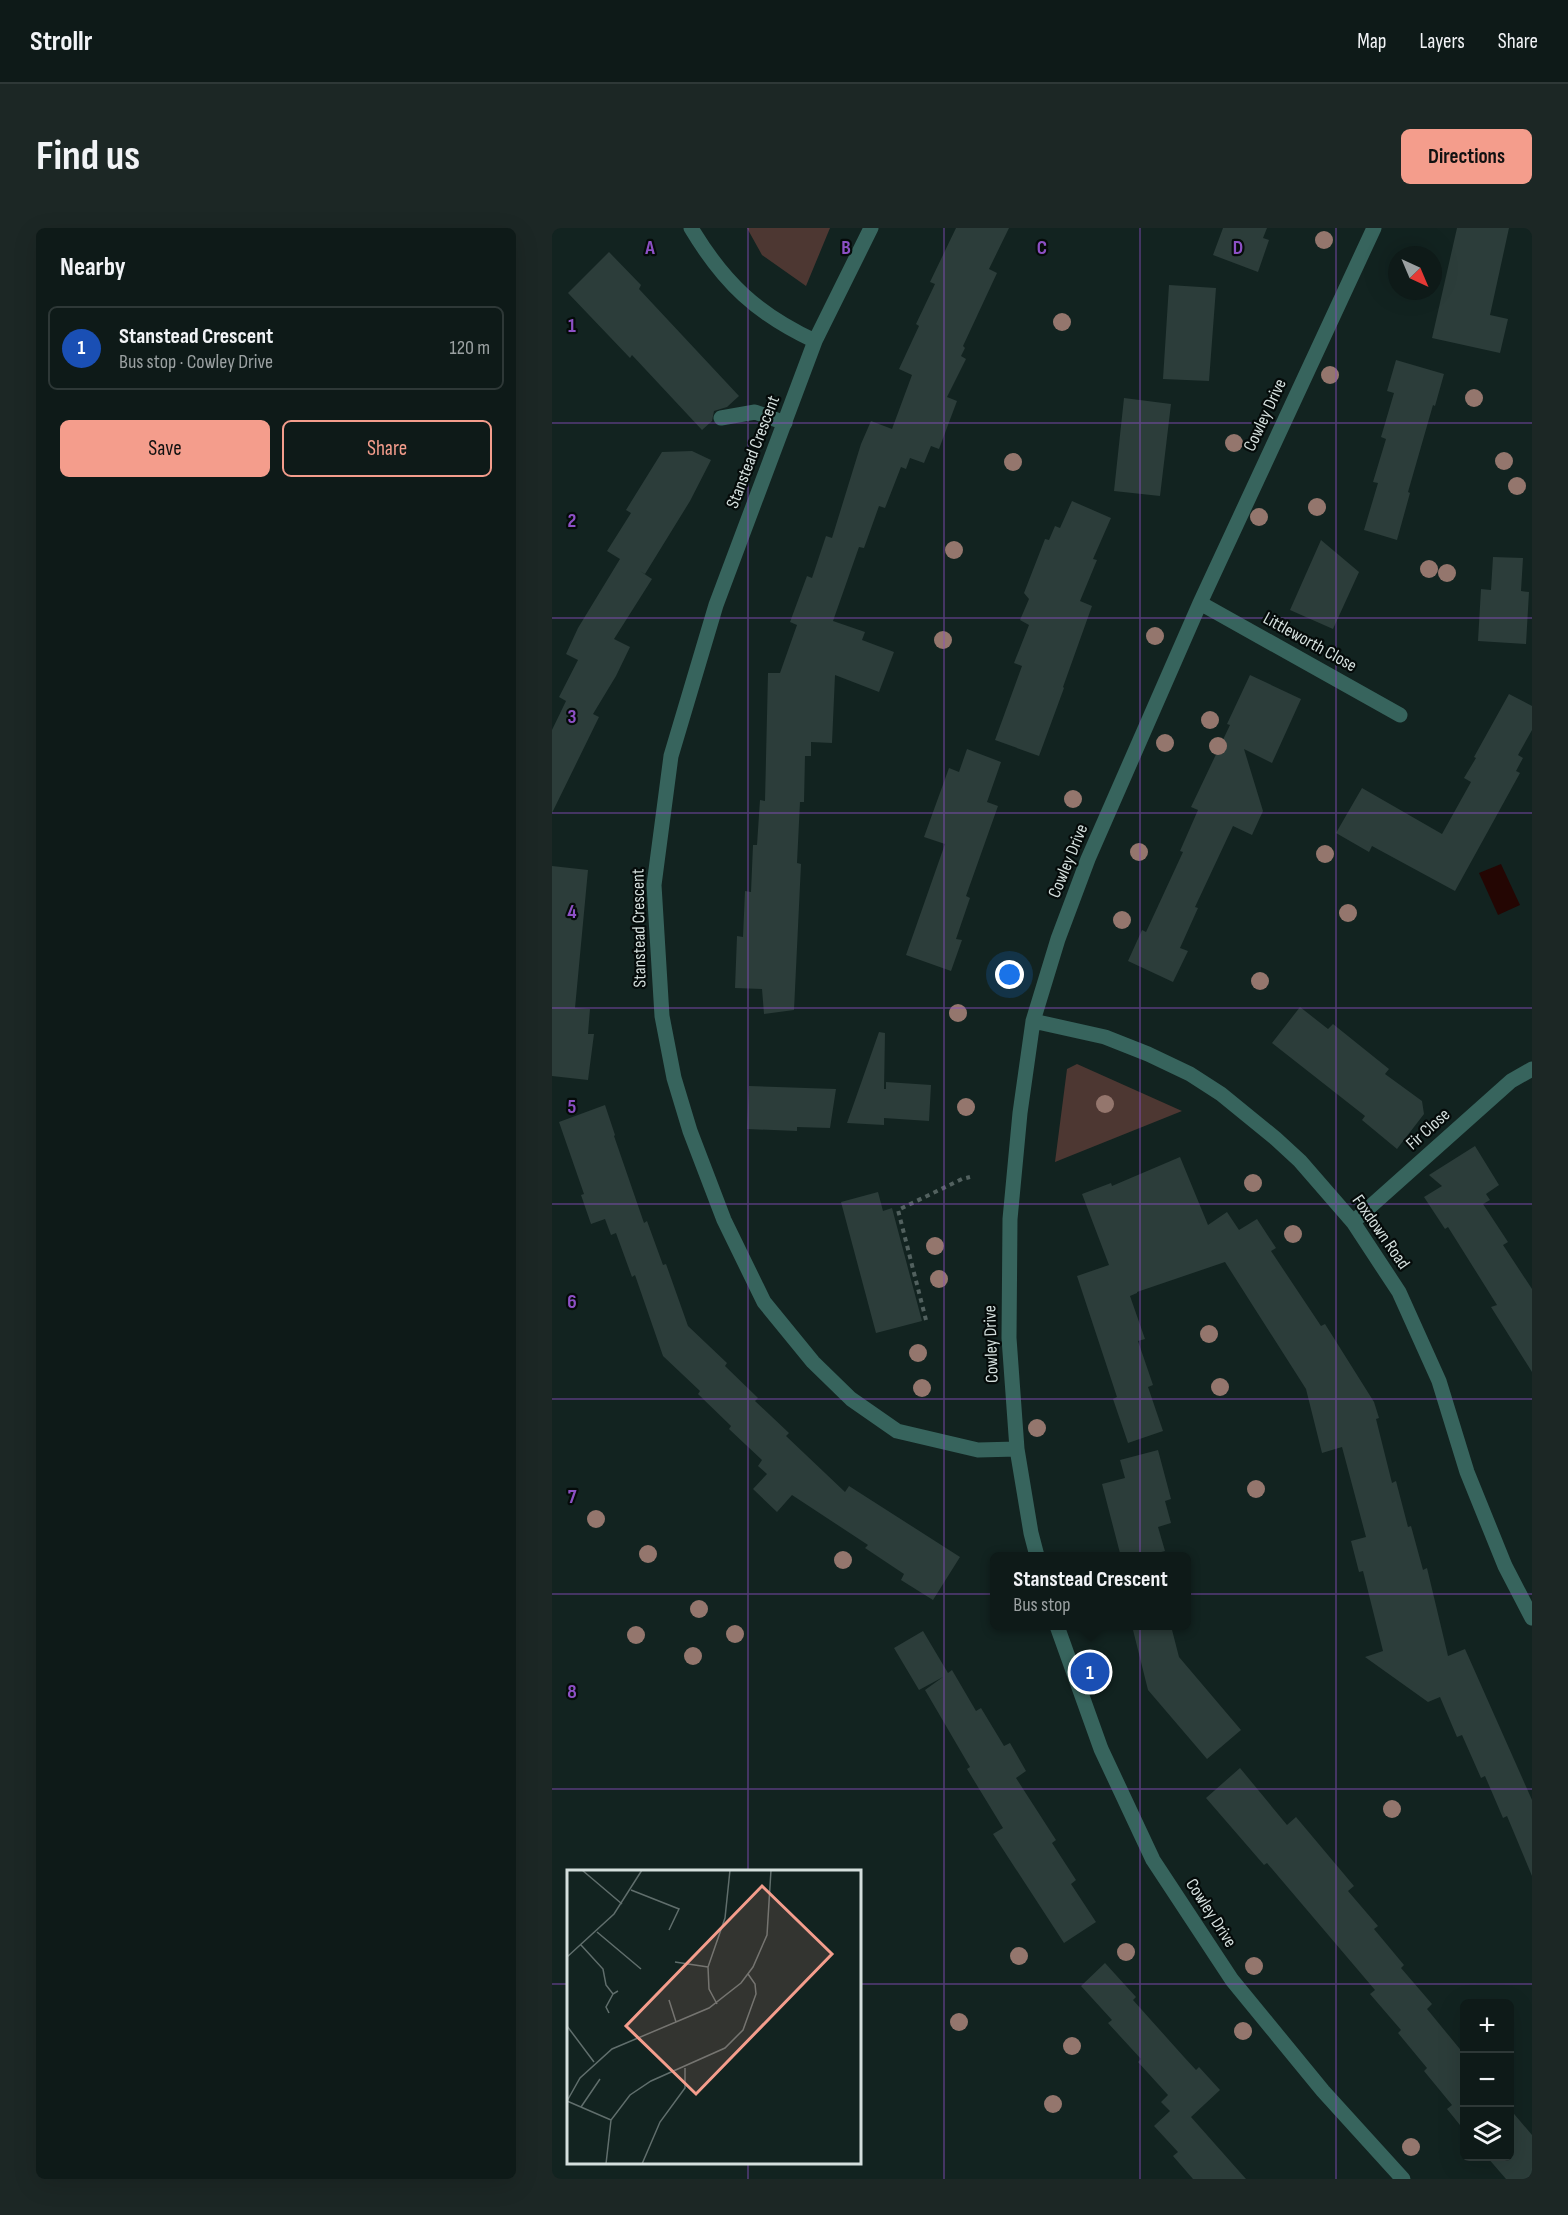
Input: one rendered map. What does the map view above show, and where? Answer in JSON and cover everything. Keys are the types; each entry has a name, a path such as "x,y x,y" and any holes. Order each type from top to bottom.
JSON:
{"street":[{"path":"691,228 708,256 731,285 760,310 788,329 815,341"},
{"name":"Stanstead Crescent","path":"871,228 815,341 716,605 671,756 654,885 662,1016 674,1078 690,1131 724,1220 764,1302 813,1362 851,1399 897,1431 978,1450 1017,1449"},
{"name":"Cowley Drive","path":"1036,1552 1017,1449 1009,1338 1010,1219 1020,1113 1033,1021 1058,939 1088,859 1200,603 1374,228"},
{"path":"721,418 754,412 785,423"},
{"name":"Littleworth Close","path":"1200,603 1400,715"},
{"name":"Foxdown Road","path":"1033,1021 1105,1037 1148,1054 1198,1079 1250,1116 1300,1161 1353,1222 1399,1292 1439,1381 1467,1472 1505,1566 1532,1618"},
{"name":"Fir Close","path":"1353,1222 1511,1081 1532,1069"},
{"name":"Cowley Drive","path":"1058,1630 1101,1749 1153,1860 1232,1980 1323,2091 1403,2179"}],"path":[{"path":"927,1320 898,1210 970,1177"}],"shaded area":[{"path":"747,228 830,228 806,286 762,255"},
{"path":"1501,864 1520,905 1498,915 1479,873"},
{"path":"1077,1064 1182,1111 1055,1162 1067,1069"}],"building":[{"path":"956,228 1009,228 989,269 997,273 963,346 965,348 961,356 966,359 947,397 957,401 939,449 931,446 924,463 910,458 906,469 901,467 885,508 879,506 864,548 859,547 833,621 865,632 862,640 894,652 879,692 835,675 832,743 811,742 811,756 805,756 804,802 800,802 797,863 801,864 794,1010 764,1014 762,989 735,988 737,936 743,937 745,891 751,892 753,845 757,845 760,800 765,801 768,673 780,673 797,625 790,622 807,576 812,578 826,536 832,538 861,444 871,421 892,429 912,375 899,369 919,326 916,324 935,284 930,282"},
{"path":"1223,228 1267,228 1263,238 1269,240 1258,272 1213,255"},
{"path":"1457,228 1509,228 1490,315 1508,319 1500,353 1432,338"},
{"path":"609,252 641,285 639,289 739,396 727,407 714,411 712,421 702,430 632,355 630,358 568,293"},
{"path":"1169,285 1216,288 1209,381 1163,379"},
{"path":"1396,360 1444,374 1408,492 1410,493 1397,540 1364,530 1378,483 1373,482 1386,439 1381,437 1394,393 1387,391"},
{"path":"1124,398 1171,404 1160,496 1114,491"},
{"path":"692,451 711,460 690,501 645,574 640,571 652,579 614,639 630,647 593,714 599,717 552,813 552,730 566,701 559,697 578,660 566,654 578,628 620,559 607,551 631,513 626,510 662,452"},
{"path":"1072,501 1111,518 1093,559 1097,560 1080,601 1092,606 1039,756 995,740 1022,666 1014,663 1029,625 1020,620 1029,599 1024,593 1045,539 1049,540 1055,526 1060,528"},
{"path":"1321,540 1359,572 1333,629 1290,610"},
{"path":"1493,557 1523,558 1521,591 1529,592 1526,644 1478,641 1481,589 1491,590"},
{"path":"1250,675 1301,699 1272,763 1244,749 1263,811 1252,835 1233,826 1195,907 1198,908 1180,948 1188,951 1173,982 1128,961 1142,930 1146,932 1183,852 1180,851 1198,810 1191,807 1230,725 1227,724"},
{"path":"1509,694 1532,706 1532,730 1518,755 1523,758 1516,771 1520,773 1455,891 1372,846 1369,852 1336,833 1362,788 1442,834 1471,782 1464,778 1476,758 1474,757"},
{"path":"967,749 1001,762 987,802 998,806 966,896 970,898 956,939 962,940 951,971 906,955 945,844 924,837 949,768 959,772"},
{"path":"552,866 588,870 575,1008 590,1009 588,1034 594,1034 588,1080 552,1076"},
{"path":"1300,1007 1328,1029 1333,1024 1389,1069 1385,1074 1422,1101 1424,1114 1397,1149 1362,1120 1365,1116 1272,1043"},
{"path":"879,1032 885,1033 884,1089 886,1089 886,1082 931,1085 929,1121 884,1118 884,1125 847,1123"},
{"path":"749,1086 836,1089 830,1128 797,1127 797,1131 747,1129"},
{"path":"605,1105 644,1223 647,1221 663,1265 666,1264 688,1326 727,1363 725,1366 758,1398 755,1401 789,1433 786,1436 845,1492 849,1486 960,1557 933,1600 901,1580 904,1574 865,1548 868,1545 792,1495 777,1512 753,1489 767,1474 758,1466 762,1460 729,1429 731,1426 698,1394 700,1391 663,1356 635,1275 632,1277 616,1233 611,1235 605,1219 591,1224 581,1195 584,1194 559,1122"},
{"path":"1475,1146 1499,1185 1486,1194 1490,1200 1483,1204 1508,1242 1503,1245 1532,1289 1532,1372 1491,1307 1497,1305 1448,1227 1445,1229 1424,1197 1442,1186 1429,1175"},
{"path":"1180,1157 1208,1225 1227,1212 1239,1230 1257,1219 1276,1248 1271,1251 1321,1326 1325,1324 1374,1402 1392,1483 1396,1481 1408,1527 1411,1526 1423,1570 1427,1568 1448,1656 1465,1649 1532,1800 1532,1876 1507,1816 1503,1818 1485,1776 1481,1778 1462,1735 1457,1737 1440,1697 1428,1702 1365,1657 1383,1651 1363,1571 1359,1572 1351,1541 1366,1537 1342,1447 1322,1453 1306,1389 1225,1262 1130,1296 1145,1339 1138,1341 1153,1385 1148,1387 1163,1431 1128,1443 1113,1399 1117,1397 1077,1276 1109,1265 1082,1194 1111,1183 1112,1186"},
{"path":"878,1192 883,1211 892,1208 922,1321 876,1333 841,1202"},
{"path":"1158,1450 1171,1499 1165,1501 1171,1523 1158,1527 1165,1551 1120,1552 1102,1484 1125,1478 1120,1460"},
{"path":"1133,1630 1172,1630 1179,1657 1241,1730 1207,1759 1148,1690"},
{"path":"923,1631 948,1673 952,1670 976,1711 981,1708 1004,1746 1010,1743 1026,1771 1016,1778 1056,1840 1052,1843 1076,1880 1071,1884 1096,1922 1064,1943 993,1834 1003,1828 967,1769 970,1767 925,1690 943,1677 919,1690 894,1648"},
{"path":"1240,1768 1287,1825 1296,1817 1354,1886 1348,1891 1378,1926 1374,1929 1404,1965 1401,1968 1432,2004 1427,2009 1460,2049 1460,2125 1447,2109 1452,2105 1424,2071 1427,2068 1398,2033 1401,2030 1370,1994 1375,1990 1267,1863 1264,1865 1206,1798"},
{"path":"1105,1963 1136,1997 1133,2000 1184,2057 1196,2070 1199,2067 1220,2090 1191,2117 1246,2179 1193,2179 1173,2156 1178,2152 1154,2126 1170,2111 1161,2102 1168,2095 1138,2062 1141,2059 1108,2023 1112,2020 1081,1986"},
{"path":"1514,2114 1532,2135 1532,2179 1506,2179 1490,2161 1514,2161"}],"place":[{"name":"Stanstead Crescent","path":"1090,1672"}]}
